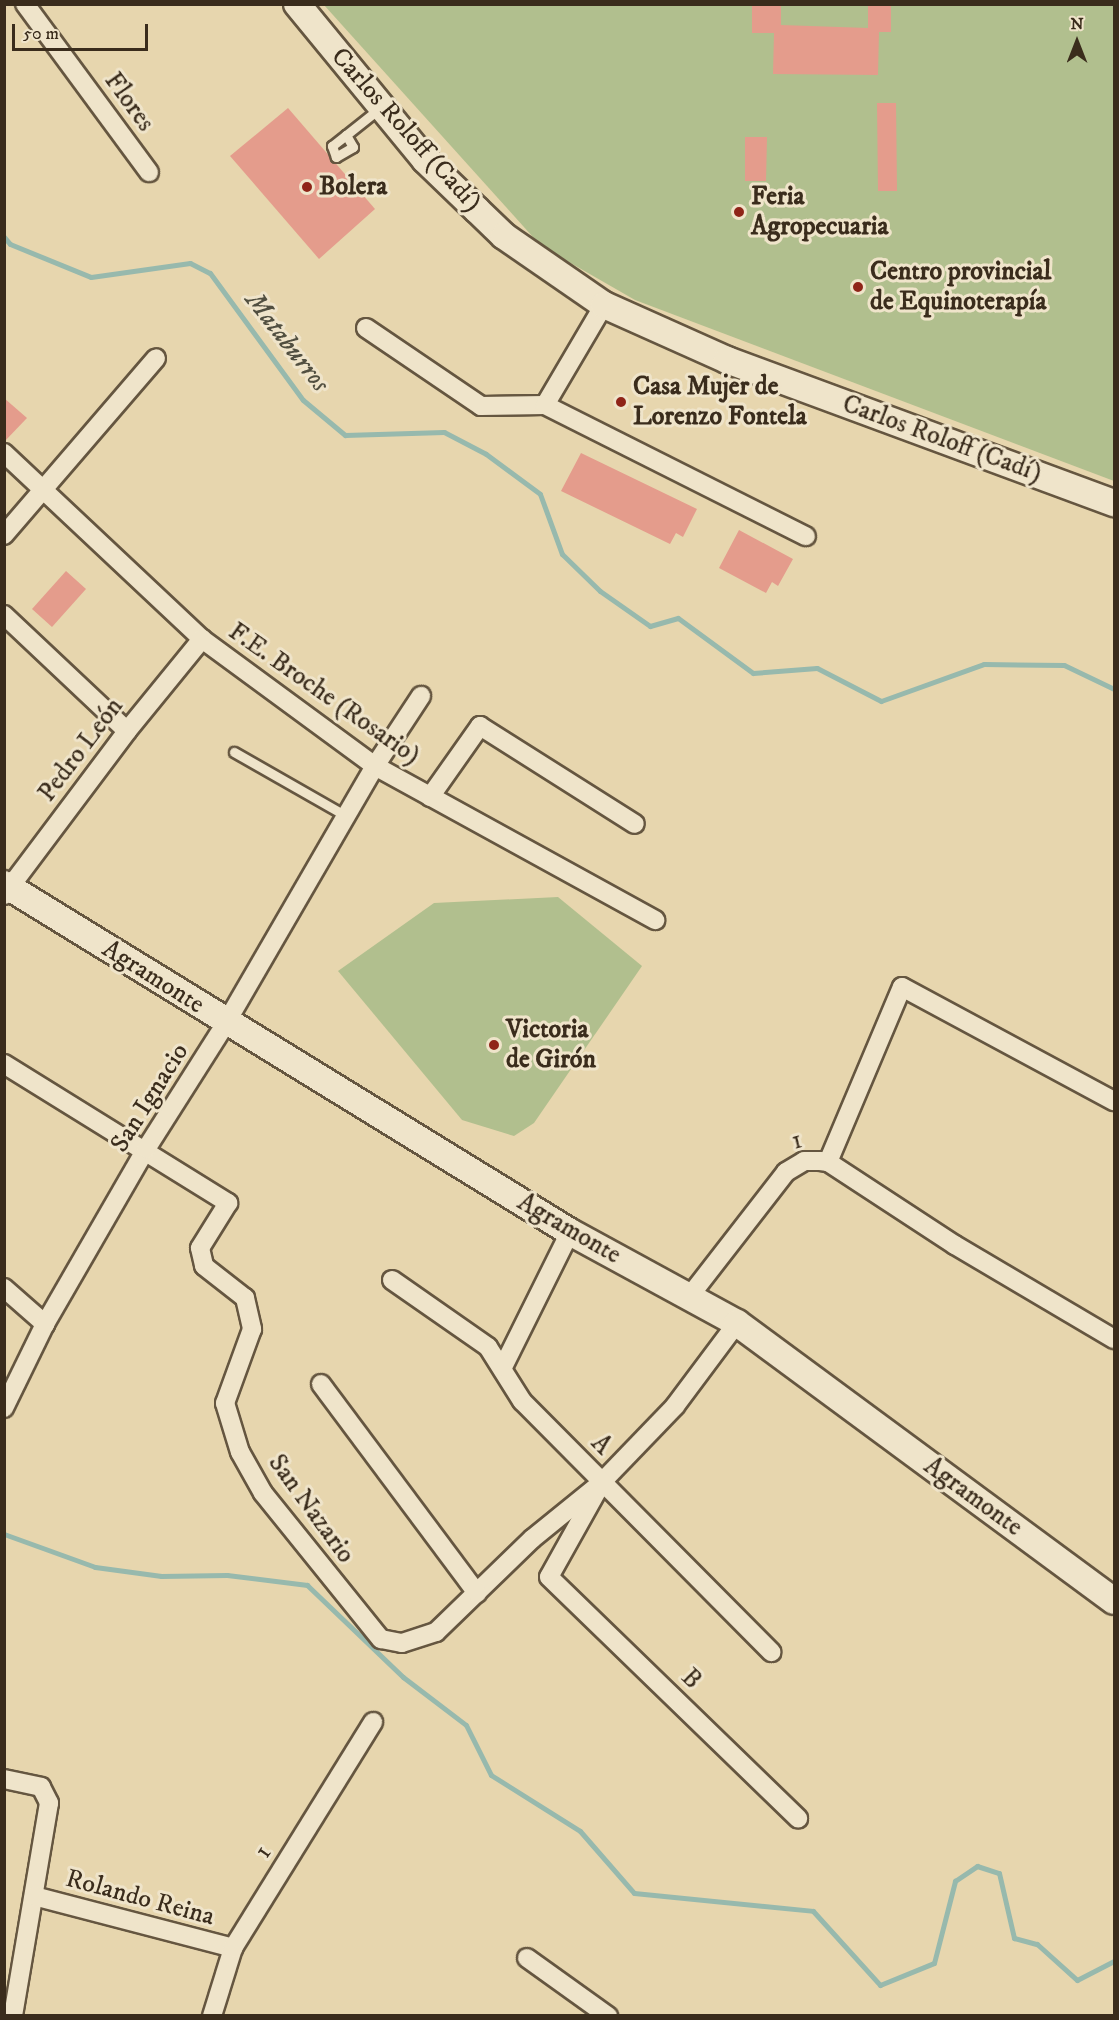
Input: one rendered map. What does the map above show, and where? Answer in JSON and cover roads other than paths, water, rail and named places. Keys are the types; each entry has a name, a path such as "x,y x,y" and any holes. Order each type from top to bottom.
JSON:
{"street":[{"name":"Flores","path":"25,4 149,172"},
{"name":"Carlos Roloff (Cadí)","path":"297,4 425,160 504,236 604,305 727,360 1114,503"},
{"path":"545,405 604,305"},
{"path":"366,328 481,406 545,405 806,536"},
{"path":"4,535 43,486 156,358"},
{"name":"F.E. Broche (Rosario)","path":"4,453 43,486 202,639 375,766 655,920"},
{"path":"4,615 127,731"},
{"name":"Pedro León","path":"6,889 127,731 202,639"},
{"name":"San Ignacio","path":"4,1408 45,1324 146,1149 226,1023 375,766 421,696"},
{"path":"430,797 480,726 635,824"},
{"name":"Agramonte","path":"6,889 570,1232 737,1323 1114,1601"},
{"name":"1","path":"689,1297 786,1172 804,1161 828,1162 902,987 1114,1101"},
{"name":"San Nazario","path":"4,1064 146,1149 228,1203 200,1248 204,1266 245,1298 252,1329 225,1402 240,1452 263,1493 381,1640 402,1643 436,1632 477,1593"},
{"path":"828,1162 956,1245 1114,1339"},
{"path":"503,1367 570,1232"},
{"name":"A","path":"392,1280 464,1327 488,1347 503,1367 522,1401 771,1653"},
{"path":"4,1288 45,1324"},
{"path":"321,1384 477,1593 532,1539 601,1483 675,1406 737,1323"},
{"name":"B","path":"601,1483 549,1576 798,1818"},
{"name":"1","path":"212,2016 233,1948 373,1722"},
{"path":"4,1779 41,1786 49,1803 33,1896 11,1985 13,2016"},
{"name":"Rolando Reina","path":"33,1896 233,1948"},
{"path":"527,1958 608,2016"}],"lane":[{"path":"346,135 381,107"},
{"path":"234,752 346,816"}],"waterway":[{"name":"Mataburros","path":"4,237 10,244 91,277 190,263 210,273 303,400 345,435 444,432 486,454 540,494 562,554 600,591 650,626 678,618 753,673 817,668 881,701 984,664 1064,665 1114,689"},
{"path":"4,1534 95,1567 161,1576 227,1575 307,1585 403,1677 466,1725 491,1775 580,1831 634,1893 813,1911 880,1985 934,1963 955,1881 977,1866 999,1873 1014,1938 1037,1944 1077,1980 1114,1961"}],"place":[{"name":"Bolera","path":"307,187"},
{"name":"Feria Agropecuaria","path":"739,212"},
{"name":"Centro provincial de Equinoterapía","path":"858,287"},
{"name":"Casa Mujer de Lorenzo Fontela","path":"621,402"},
{"name":"Victoria de Girón","path":"494,1045"}]}
